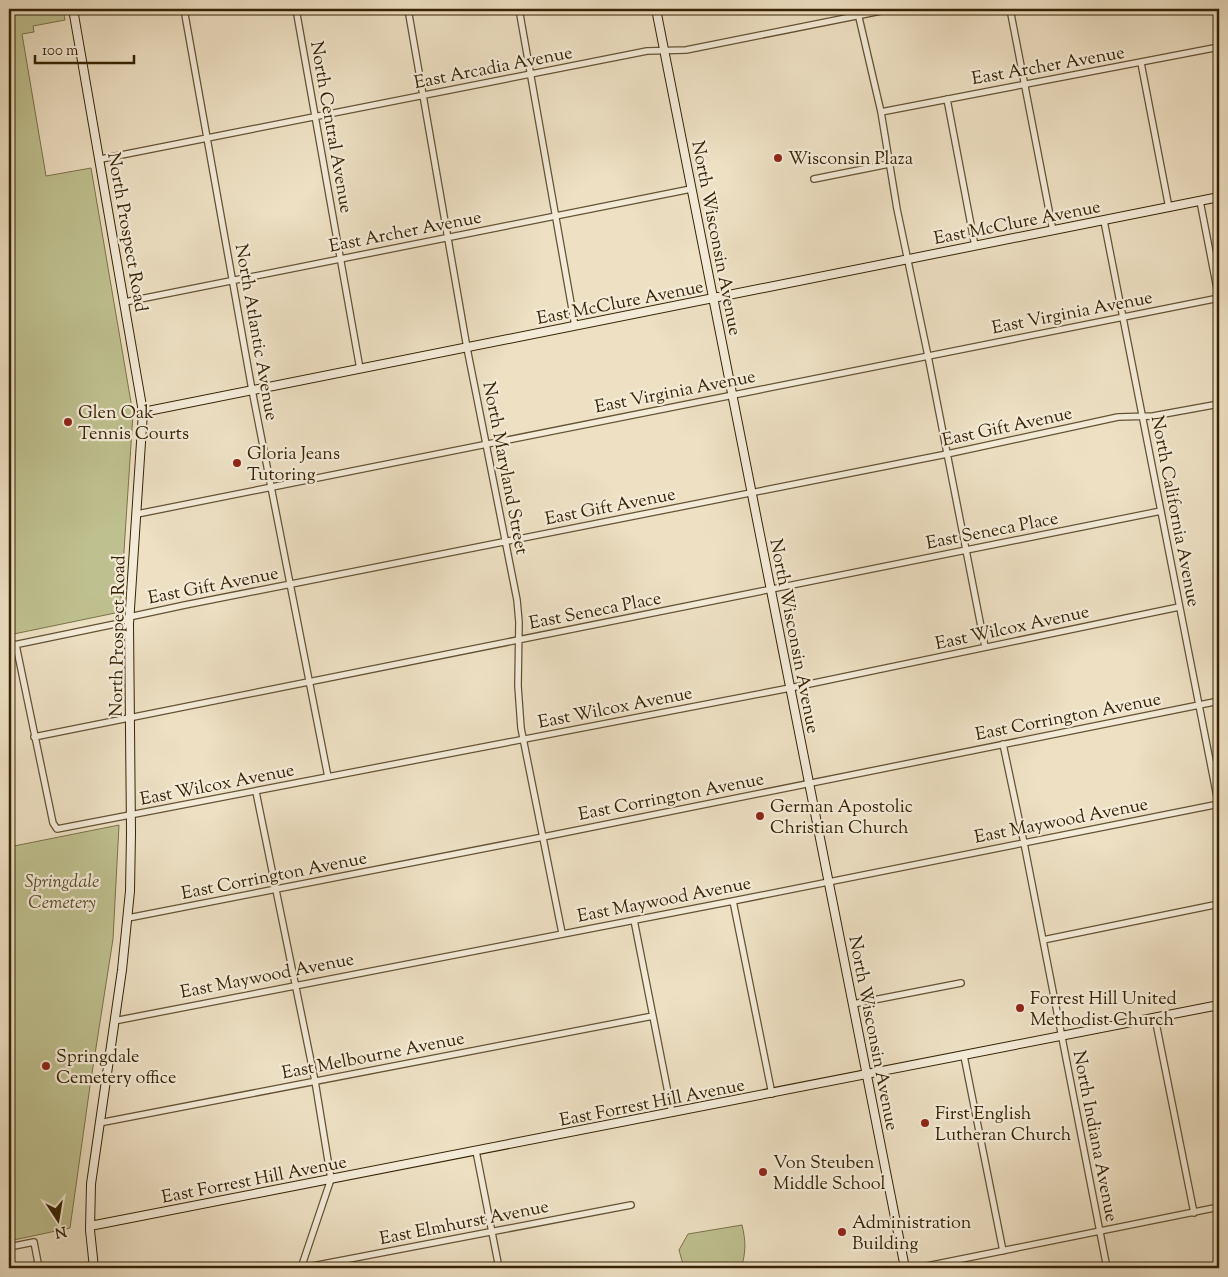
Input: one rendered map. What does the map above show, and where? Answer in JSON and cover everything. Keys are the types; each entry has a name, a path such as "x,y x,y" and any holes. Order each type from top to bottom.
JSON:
{"main road":[{"name":"North Prospect Road","path":"73,9 143,412 129,617 131,868 128,918 91,1184 90,1226 94,1268"},
{"name":"North Wisconsin Avenue","path":"656,9 905,1268"},
{"name":"East McClure Avenue","path":"143,412 1219,197"},
{"name":"East Forrest Hill Avenue","path":"90,1226 1219,1005"}],"street":[{"name":"North Atlantic Avenue","path":"184,9 252,390 328,777"},
{"name":"North Central Avenue","path":"296,9 360,369"},
{"name":"North Maryland Street","path":"408,9 467,348 519,611 518,691 523,740 562,933"},
{"path":"519,9 575,326"},
{"path":"857,9 881,112 889,164 985,647"},
{"name":"East Arcadia Avenue","path":"100,160 647,51 686,50 891,9"},
{"path":"1010,9 1053,231"},
{"name":"East Archer Avenue","path":"881,112 1219,47"},
{"path":"1141,63 1169,208"},
{"path":"947,99 976,246"},
{"path":"814,179 889,164"},
{"name":"East Archer Avenue","path":"125,302 691,189"},
{"path":"1200,201 1219,298"},
{"name":"North California Avenue","path":"1104,221 1219,805"},
{"name":"East Virginia Avenue","path":"137,514 1219,298"},
{"name":"East Gift Avenue","path":"9,646 120,623 129,617 289,584 947,454 1118,418 1160,415 1219,404"},
{"name":"East Seneca Place","path":"34,737 1161,511"},
{"name":"East Wilcox Avenue","path":"34,737 55,829 61,829 790,688 1179,607"},
{"path":"16,645 34,737"},
{"name":"East Corrington Avenue","path":"128,918 543,837 1219,701"},
{"name":"North Indiana Avenue","path":"1003,744 1107,1268"},
{"path":"256,792 315,1081 331,1179 302,1268"},
{"name":"East Maywood Avenue","path":"114,1021 1219,805"},
{"path":"733,901 772,1094"},
{"path":"1042,940 1219,904"},
{"path":"634,920 672,1113"},
{"path":"853,1004 961,983"},
{"name":"East Melbourne Avenue","path":"99,1123 653,1016"},
{"path":"1155,1018 1194,1213"},
{"path":"964,1056 1003,1251"},
{"path":"476,1151 499,1268"},
{"name":"East Elmhurst Avenue","path":"302,1268 631,1205"},
{"path":"917,1268 1219,1207"},
{"path":"9,1247 34,1242 39,1268"}],"green space":[{"path":"9,9 63,9 65,20 33,26 34,32 22,34 46,176 91,168 133,414 120,612 9,635"},
{"name":"Springdale Cemetery","path":"119,825 113,939 70,1228 9,1241 9,847"},
{"path":"742,1225 745,1247 741,1268 684,1268 679,1250 688,1234"}],"place":[{"name":"Wisconsin Plaza","path":"778,158"},
{"name":"Glen Oak Tennis Courts","path":"68,422"},
{"name":"Gloria Jeans Tutoring","path":"237,463"},
{"name":"German Apostolic Christian Church","path":"760,816"},
{"name":"Forrest Hill United Methodist Church","path":"1020,1008"},
{"name":"Springdale Cemetery office","path":"46,1066"},
{"name":"First English Lutheran Church","path":"925,1123"},
{"name":"Von Steuben Middle School","path":"763,1172"},
{"name":"Administration Building","path":"842,1232"}]}
